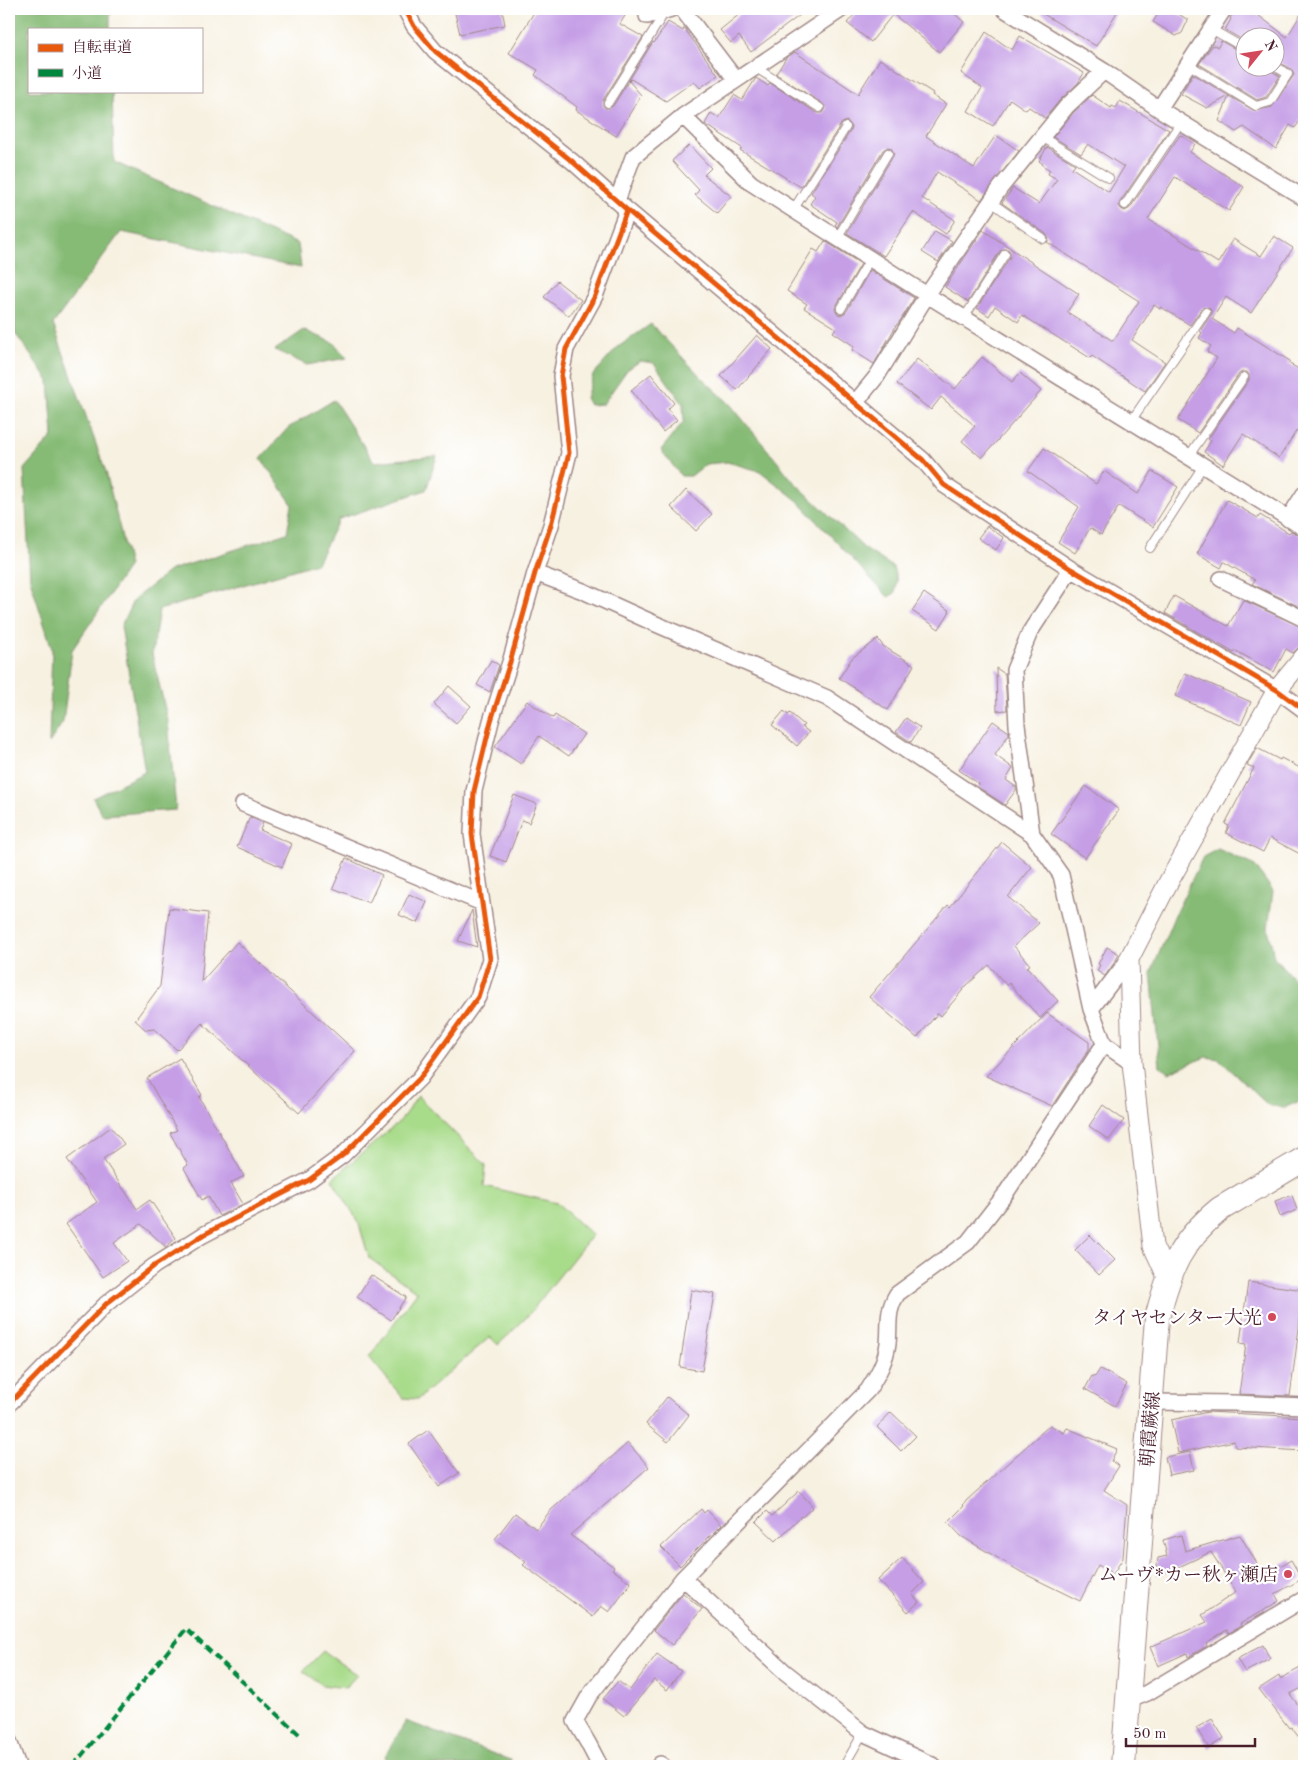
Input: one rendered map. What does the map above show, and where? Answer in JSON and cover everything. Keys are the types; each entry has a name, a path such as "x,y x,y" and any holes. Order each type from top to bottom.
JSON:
{"main road":[{"name":"朝霞蕨線","path":"1123,1766 1157,1318 1168,1279 1189,1239 1208,1218 1304,1158"}],"street":[{"path":"405,9 414,26 435,51 573,162 622,206 923,460 944,485 1071,569 1276,690 1304,710"},
{"path":"646,9 647,16 669,10"},
{"path":"682,9 736,80"},
{"path":"9,1404 106,1304 147,1272 203,1235 316,1175 343,1155 420,1078 478,997 490,959 472,834 474,791 491,722 551,525 569,453 560,376 566,349 595,296 622,206 633,157 683,116 842,9"},
{"path":"1004,9 1104,71 1159,109 1304,198"},
{"path":"1159,109 1224,9"},
{"path":"855,404 877,376 927,295 990,202 1067,106 1104,71"},
{"path":"683,116 751,183 927,295 1304,528"},
{"path":"1288,519 1304,494"},
{"path":"1032,834 1017,725 1014,670 1030,632 1071,569"},
{"path":"535,573 584,591 828,698 1032,834 1061,875 1091,1009 1104,1044 1132,1064"},
{"path":"1221,578 1304,619"},
{"path":"1091,1009 1129,959 1168,883 1276,690 1304,657"},
{"path":"243,804 482,903"},
{"path":"1129,959 1132,1064 1153,1246 1168,1279"},
{"path":"600,1766 575,1721 589,1696 683,1578 868,1390 881,1370 888,1346 890,1306 897,1294 968,1242 1004,1196 1104,1044"},
{"path":"1152,1402 1304,1406"},
{"path":"683,1578 785,1672 863,1733 930,1765"},
{"path":"1128,1701 1147,1693 1304,1599"},
{"path":"9,1741 18,1766"},
{"path":"659,1766 660,1764 663,1766"}],"lane":[{"path":"608,102 669,10"},
{"path":"1211,29 1236,43"},
{"path":"1188,64 1256,106 1270,102 1285,78"},
{"path":"756,68 820,108"},
{"path":"1125,205 1180,122"},
{"path":"793,210 846,127"},
{"path":"1042,137 1109,178"},
{"path":"837,238 888,153"},
{"path":"990,202 1043,239"},
{"path":"964,318 1005,254"},
{"path":"840,309 870,259"},
{"path":"1131,421 1206,312"},
{"path":"1188,457 1244,377"},
{"path":"1150,548 1203,466"},
{"path":"844,1766 863,1733"}],"green space":[{"path":"9,9 110,10 110,28 28,28 28,92 112,92 114,162 298,244 301,268 121,232 53,324 106,472 129,566 72,650 63,722 49,743 52,649 30,579 24,469 53,436 49,381 15,333 9,268"},
{"path":"651,324 701,377 730,404 794,482 865,549 893,567 897,581 895,593 888,597 798,501 760,471 727,462 706,464 691,476 681,476 661,450 684,421 683,404 654,363 640,361 627,370 603,404 590,405 586,398 593,375 618,347"},
{"path":"304,330 334,343 347,358 307,365 275,350"},
{"path":"334,400 374,462 437,456 426,490 339,519 317,563 159,610 152,654 168,721 176,810 102,815 93,798 145,772 121,626 134,599 171,570 287,533 292,504 261,458 288,428"},
{"path":"1218,849 1255,866 1273,891 1268,928 1274,957 1304,991 1304,1099 1284,1108 1268,1105 1219,1059 1206,1057 1169,1072 1160,1066 1151,973 1176,912 1203,857"},
{"path":"418,1096 486,1165 484,1186 557,1203 592,1235 526,1318 498,1345 490,1337 418,1399 403,1398 369,1357 417,1292 369,1258 358,1221 332,1179 400,1121"},
{"path":"323,1651 357,1675 345,1688 322,1685 303,1671"},
{"path":"406,1721 510,1760 511,1766 389,1766 385,1756"}],"building":[{"path":"454,9 502,9 505,25 460,34"},
{"path":"536,9 629,9 620,24 643,37 603,100 605,108 613,106 653,42 668,22 683,31 684,28 718,75 700,88 694,81 666,101 631,79 629,81 641,95 616,136 576,110 577,107 535,75 538,70 509,53"},
{"path":"746,9 808,9 751,52 739,36 731,43 720,30"},
{"path":"859,9 949,9 964,22 939,52 893,14 871,42 847,23"},
{"path":"1035,9 1119,9 1096,46"},
{"path":"1161,9 1171,9 1188,20 1182,33 1176,36 1153,22"},
{"path":"1237,9 1250,9 1275,28 1236,28 1236,36 1225,30 1230,18"},
{"path":"1304,9 1304,115 1295,128 1290,125 1276,149 1244,127 1236,132 1219,121 1229,96 1255,111 1272,107 1294,75 1291,69 1286,66 1286,36"},
{"path":"986,32 1012,50 1020,36 1084,73 1078,83 1045,118 1029,107 1026,110 1010,99 993,126 968,111 982,88 961,73"},
{"path":"1221,41 1236,49 1236,78 1279,78 1266,97 1257,100 1199,64 1213,45 1218,47"},
{"path":"795,52 858,94 880,59 933,93 932,95 946,104 926,136 974,168 996,135 1019,151 981,200 937,172 922,198 955,220 946,234 913,212 884,256 847,233 893,156 894,153 891,148 888,147 883,150 837,227 835,225 837,222 810,204 815,196 811,193 851,130 852,127 849,123 846,121 841,124 801,187 740,150 742,148 705,124 711,113 719,118 734,95 742,100 756,78 768,86 770,83 817,113 823,113 826,108 823,104 776,74 786,58"},
{"path":"1193,74 1229,96 1207,108 1181,94"},
{"path":"1092,95 1111,108 1112,106 1116,108 1120,101 1169,130 1120,202 1121,209 1125,211 1130,208 1180,135 1195,144 1190,152 1244,187 1229,211 1175,177 1148,219 1218,263 1233,239 1261,256 1274,236 1293,248 1251,313 1226,297 1212,319 1234,333 1237,328 1290,361 1288,363 1304,372 1304,435 1297,430 1279,458 1243,434 1223,465 1204,452 1211,441 1208,439 1249,380 1247,372 1239,374 1198,433 1178,420 1217,358 1207,352 1211,346 1199,338 1202,333 1200,331 1212,313 1209,307 1202,308 1190,325 1161,307 1160,309 1154,305 1132,340 1165,362 1145,391 1092,356 1090,358 1022,315 1018,322 995,306 989,316 977,308 1010,257 1008,249 1000,251 968,302 945,287 983,230 1079,294 1067,312 1113,341 1139,301 1047,242 1049,239 1046,234 1002,203 1013,188 1039,204 1057,179 1048,174 1050,170 1039,161 1047,147 1075,164 1072,168 1109,192 1124,167 1088,144 1081,154 1053,137 1074,112"},
{"path":"689,145 711,168 704,175 731,196 717,213 695,195 699,190 672,161"},
{"path":"935,231 952,241 938,262 922,252"},
{"path":"825,241 861,264 836,306 835,309 838,314 841,315 846,312 870,270 914,298 874,364 852,350 854,346 833,332 836,328 804,308 807,304 787,291 813,249 818,252"},
{"path":"557,281 581,300 569,316 544,297"},
{"path":"757,335 772,349 737,390 721,376"},
{"path":"982,357 1012,382 1020,373 1041,391 982,458 962,441 975,426 941,397 931,410 897,384 917,359 955,389"},
{"path":"651,374 674,403 668,409 677,420 663,432 631,390"},
{"path":"1044,448 1096,484 1104,471 1138,494 1152,471 1178,487 1153,527 1119,506 1101,535 1090,528 1075,553 1058,542 1079,507 1028,471"},
{"path":"686,490 712,514 696,531 671,507"},
{"path":"1227,500 1258,518 1260,515 1289,533 1291,531 1304,537 1304,609 1252,584 1255,580 1224,562 1221,568 1197,554"},
{"path":"987,526 1004,538 996,550 978,538"},
{"path":"924,593 950,611 939,629 912,611"},
{"path":"1174,596 1228,626 1243,600 1304,628 1304,637 1299,647 1293,653 1286,649 1274,672 1236,651 1234,653 1165,613"},
{"path":"878,639 883,646 914,665 888,710 839,678 852,658"},
{"path":"491,660 499,665 490,692 477,685"},
{"path":"996,668 1005,674 1007,710 997,711"},
{"path":"1185,673 1251,702 1241,725 1175,696"},
{"path":"449,686 471,706 456,723 434,704"},
{"path":"527,701 553,718 555,715 584,734 569,756 539,736 521,764 495,747"},
{"path":"784,711 788,715 790,713 809,732 797,746 772,725"},
{"path":"906,718 920,728 911,742 896,732"},
{"path":"993,721 1009,732 995,755 1013,768 1006,780 1016,787 1016,790 1005,805 978,787 979,784 959,770"},
{"path":"1257,748 1304,770 1304,856 1270,838 1263,852 1226,833 1229,826 1225,824 1254,768 1247,765"},
{"path":"1086,786 1119,810 1085,858 1051,834"},
{"path":"514,795 537,804 529,823 522,820 506,862 490,856"},
{"path":"250,817 263,823 260,830 292,844 282,867 237,847"},
{"path":"1002,842 1032,867 1008,897 1039,923 1014,946 1030,965 1027,967 1058,1001 1040,1018 1009,983 1007,986 989,965 967,985 941,1016 938,1013 917,1038 869,997 948,905 950,907"},
{"path":"346,858 382,875 369,903 333,888"},
{"path":"409,894 427,902 418,923 399,915"},
{"path":"169,908 208,913 201,982 237,942 355,1051 299,1113 202,1023 177,1050 154,1029 146,1030 135,1020 160,986"},
{"path":"472,910 477,947 458,941"},
{"path":"1107,947 1119,954 1105,976 1097,971 1100,965 1098,964"},
{"path":"1047,1013 1089,1042 1089,1049 1052,1106 986,1076"},
{"path":"180,1058 202,1095 199,1097 244,1176 231,1183 243,1204 219,1216 208,1196 202,1200 184,1168 188,1165 170,1133 177,1130 147,1078"},
{"path":"1103,1105 1124,1120 1109,1140 1089,1126"},
{"path":"111,1127 124,1144 103,1159 137,1209 150,1200 176,1238 166,1247 141,1224 114,1243 127,1261 103,1277 66,1224 97,1202 67,1159"},
{"path":"1292,1195 1297,1210 1280,1217 1275,1201"},
{"path":"1090,1235 1115,1260 1099,1275 1075,1250"},
{"path":"371,1275 406,1297 391,1320 357,1297"},
{"name":"タイヤセンター大光","path":"1248,1282 1304,1290 1290,1396 1239,1394 1246,1344 1240,1343"},
{"path":"691,1290 715,1294 702,1371 680,1367"},
{"path":"1100,1369 1127,1384 1115,1406 1085,1389 1092,1376 1095,1377"},
{"path":"667,1397 689,1415 668,1442 646,1424"},
{"path":"891,1412 916,1436 901,1451 877,1427"},
{"path":"1208,1412 1304,1417 1304,1451 1235,1447 1234,1441 1178,1453 1171,1420"},
{"path":"1050,1425 1064,1433 1067,1428 1117,1449 1111,1461 1119,1466 1104,1490 1127,1505 1123,1558 1113,1574 1098,1565 1080,1601 1021,1572 961,1536 948,1522 964,1506 967,1500"},
{"path":"428,1430 459,1473 439,1487 409,1444"},
{"path":"628,1443 649,1467 570,1535 614,1567 612,1569 631,1583 609,1612 601,1606 593,1617 523,1565 526,1562 495,1539 515,1513 536,1529 550,1511"},
{"path":"1190,1452 1194,1470 1169,1475 1165,1457"},
{"path":"799,1491 813,1507 776,1541 756,1522 767,1511 772,1516"},
{"path":"701,1509 704,1513 707,1510 721,1525 680,1566 661,1547"},
{"path":"1181,1535 1185,1551 1240,1535 1264,1575 1291,1560 1302,1579 1275,1594 1279,1601 1240,1624 1241,1626 1229,1633 1227,1630 1206,1643 1207,1646 1188,1657 1187,1653 1158,1666 1150,1647 1207,1622 1202,1615 1236,1592 1211,1552 1170,1571 1156,1575 1158,1558 1167,1556 1163,1540"},
{"path":"902,1558 924,1582 912,1594 919,1602 908,1612 878,1580"},
{"path":"683,1593 702,1609 672,1645 654,1630"},
{"path":"1263,1645 1270,1659 1245,1672 1237,1659"},
{"path":"657,1654 681,1671 667,1690 654,1680 624,1716 603,1699 618,1681 630,1690"},
{"path":"1304,1666 1304,1687 1290,1694 1304,1713 1304,1744 1259,1689 1279,1676 1280,1679"},
{"path":"1212,1719 1224,1738 1209,1748 1196,1728"}],"marked path":[{"path":"73,1766 186,1629 300,1735"}],"cycle path":[{"path":"405,9 414,26 435,51 573,162 627,210 923,460 944,485 1071,569 1277,690 1304,710"},
{"path":"9,1404 106,1304 154,1266 203,1235 309,1180 343,1155 420,1078 478,997 490,959 472,834 474,791 491,721 551,525 569,453 561,376 566,349 595,296 627,210"}],"place":[{"name":"タイヤセンター大光","path":"1272,1317"},
{"name":"ムーヴ*カー秋ヶ瀬店","path":"1288,1574"}]}
